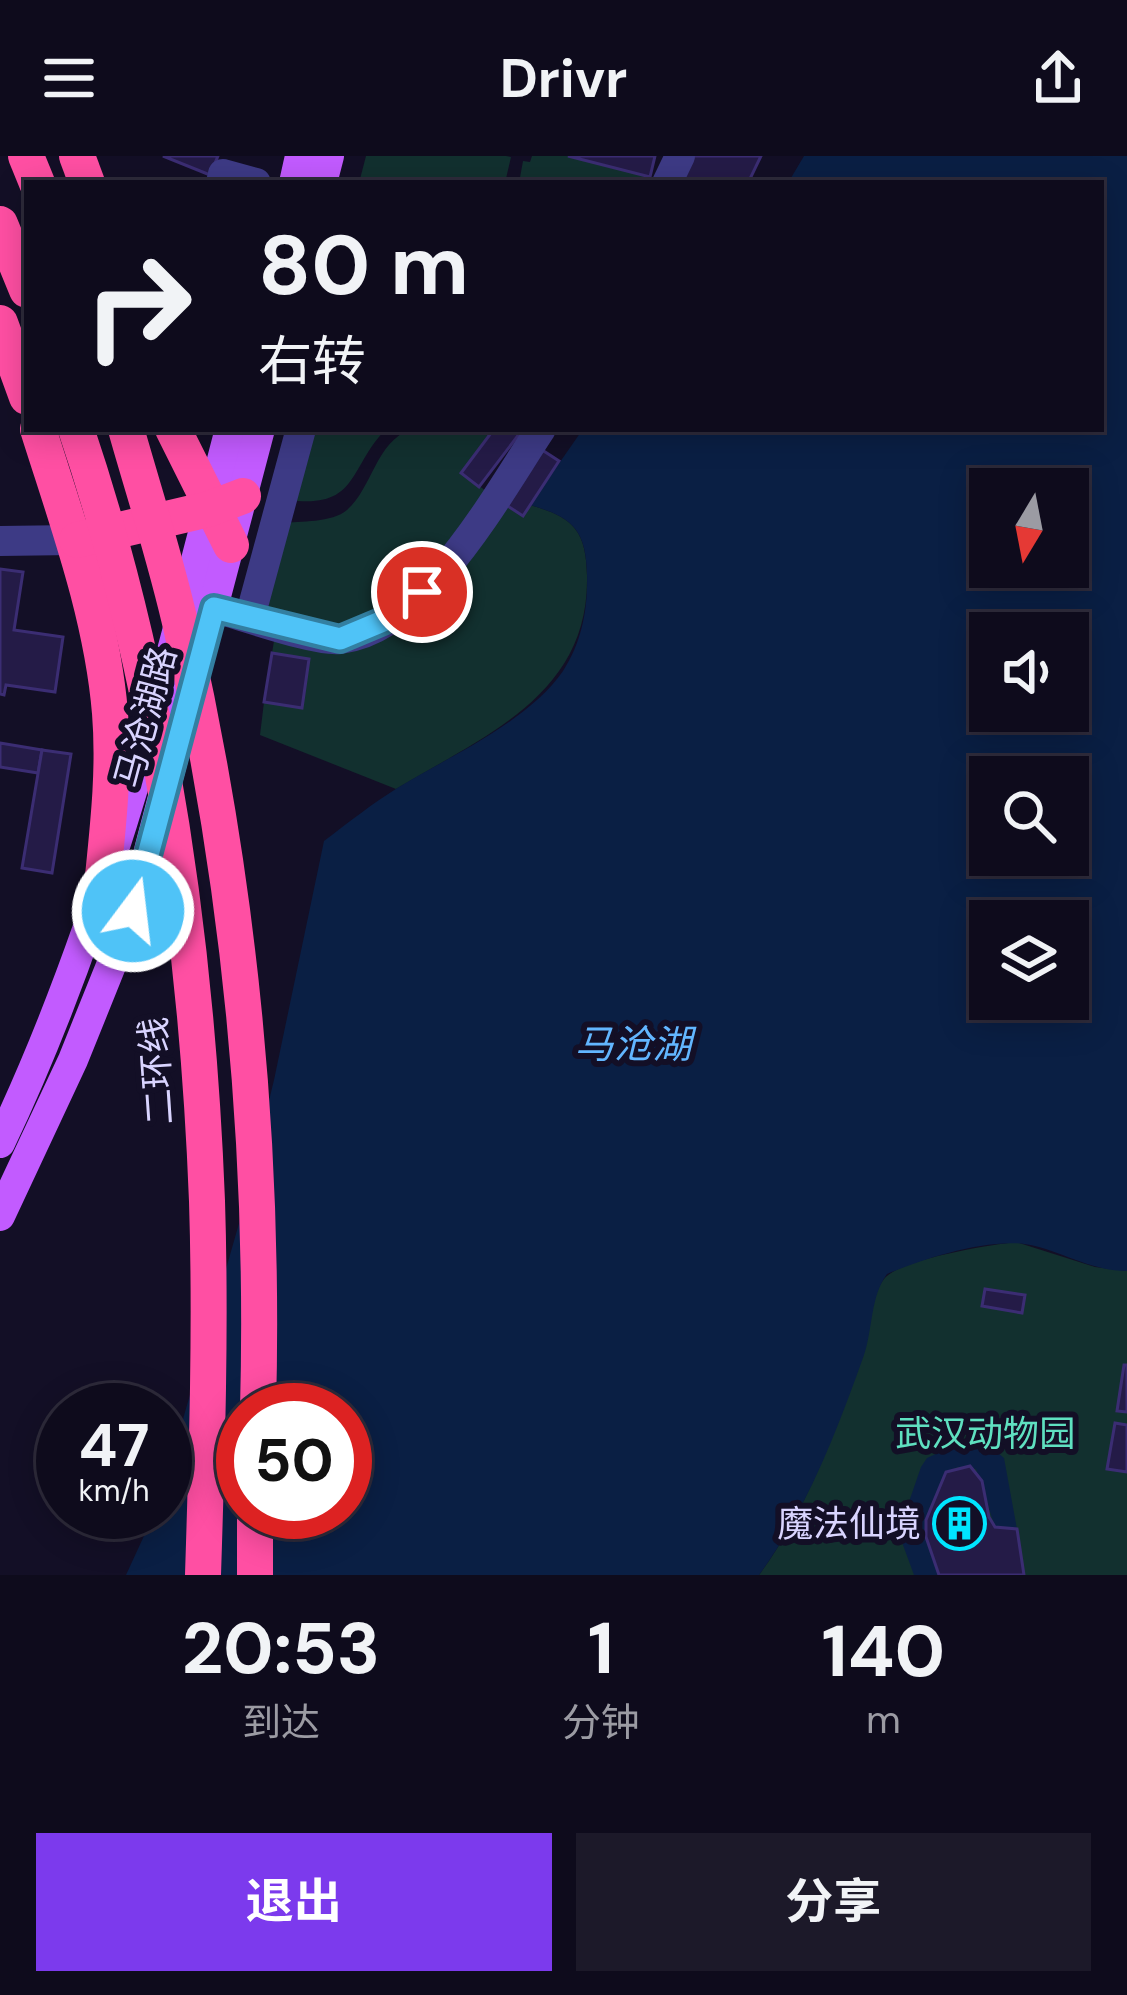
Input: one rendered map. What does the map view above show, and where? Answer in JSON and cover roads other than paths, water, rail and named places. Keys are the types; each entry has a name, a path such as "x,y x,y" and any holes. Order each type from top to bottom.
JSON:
{"highway":[{"path":"0,224 24,283"},
{"path":"0,322 24,389"},
{"path":"39,432 74,540 110,709 111,787 101,896"},
{"name":"二环线","path":"77,432 148,702 192,991 207,1203 203,1575"},
{"path":"127,432 181,625 197,701 242,983 258,1212 258,1383"},
{"path":"175,432 226,502 231,545"},
{"path":"74,540 226,502"},
{"path":"255,1539 255,1575"}],"main road":[{"name":"马沧湖路","path":"226,502 230,432"},
{"name":"马沧湖路","path":"0,1143 56,1018 101,896 226,502 259,432"},
{"name":"马沧湖路","path":"0,1216 73,1060 133,911 231,545"}],"street":[{"path":"250,617 300,432"},
{"path":"214,608 340,639 383,621 422,592 459,554 539,432"},
{"path":"0,541 74,540"}],"water":[{"name":"马沧湖","path":"804,156 1127,156 1127,1271 1035,1246 1001,1243 940,1255 887,1274 832,1441 792,1523 759,1575 126,1575 143,1539 192,1539 192,1388 274,1080 324,841 389,793 510,722 563,671 579,637 587,574 580,536 556,515 530,505 581,432 1104,432 1104,180 790,180"},
{"path":"977,1435 1004,1458 1017,1529 995,1527 976,1469 958,1467 946,1472 926,1520 939,1575 914,1575 903,1545 902,1522 921,1467 927,1458"}],"place":[{"name":"魔法仙境","path":"960,1523"}],"park label":[{"name":"武汉动物园","path":"985,1433"}]}
